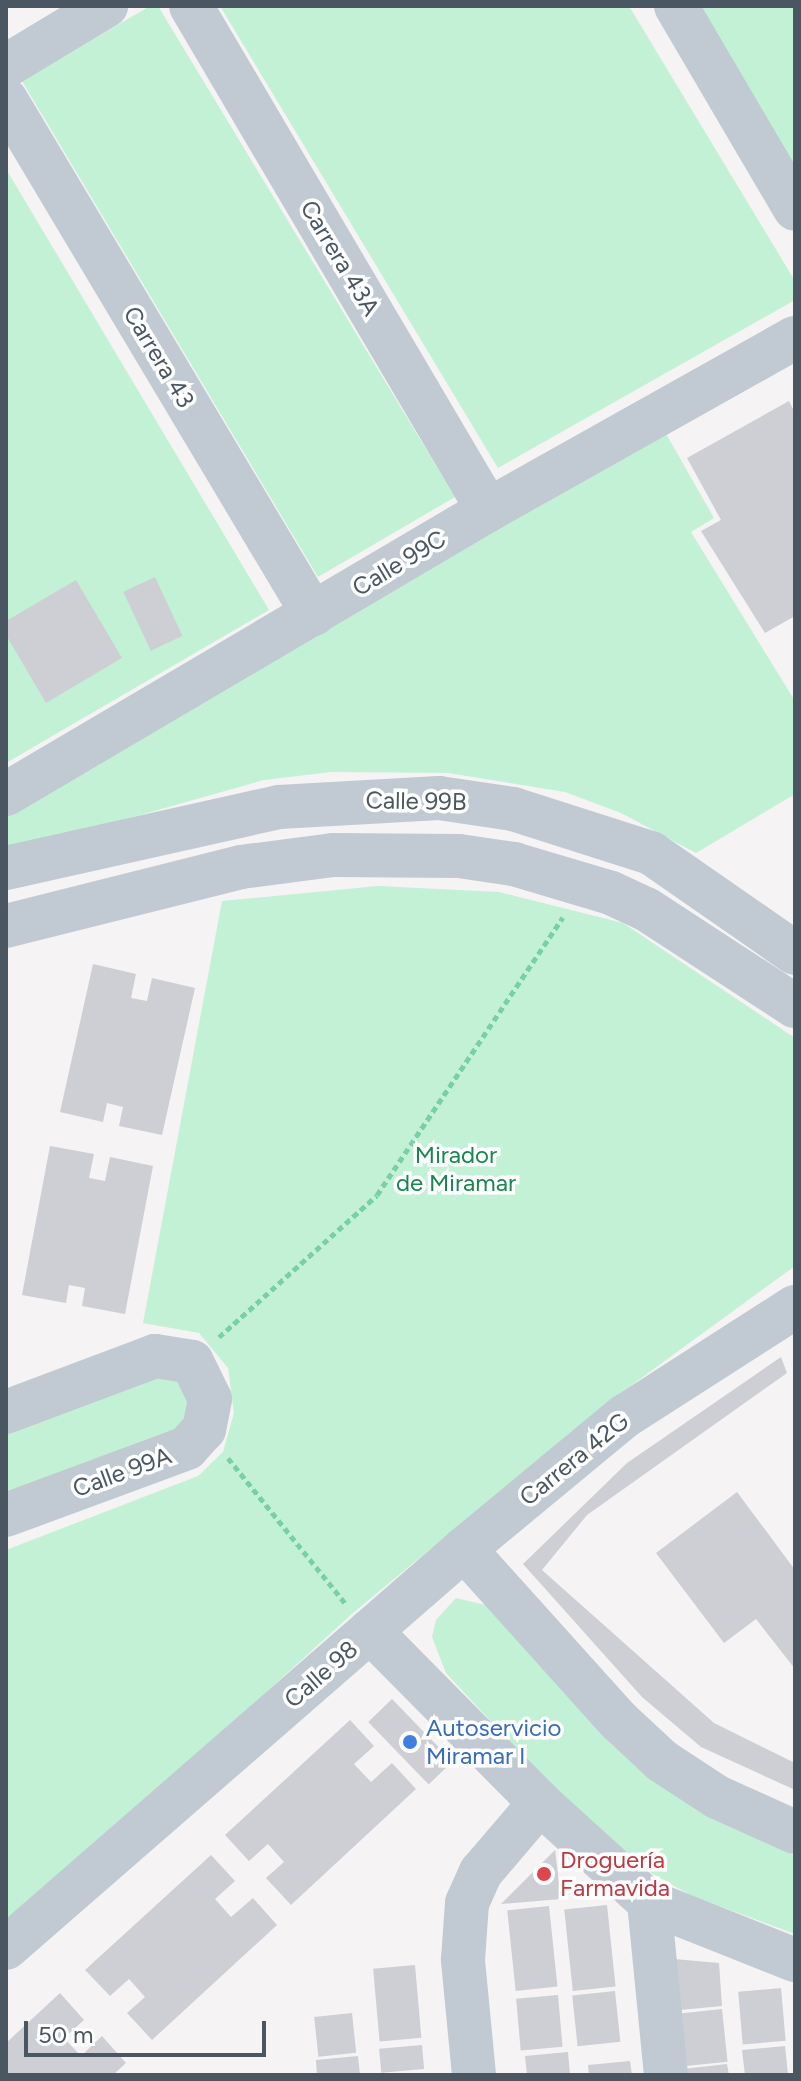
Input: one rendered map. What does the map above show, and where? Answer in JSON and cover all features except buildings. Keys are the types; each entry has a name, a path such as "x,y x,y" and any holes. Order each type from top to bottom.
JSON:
{"street":[{"path":"6,66 106,6"},
{"name":"Carrera 43A","path":"191,6 488,510"},
{"path":"676,6 795,209"},
{"name":"Carrera 43","path":"6,100 313,614"},
{"name":"Calle 99C","path":"6,794 488,510 795,338"},
{"name":"Calle 99B","path":"6,868 279,807 439,798 513,809 651,853 795,953"},
{"path":"6,926 241,867 333,855 459,856 514,864 586,883 646,909 795,1006"},
{"name":"Carrera 42G","path":"370,1631 625,1416 795,1307"},
{"path":"6,1412 155,1356 192,1362 210,1399 204,1429"},
{"name":"Calle 99A","path":"6,1515 187,1448 204,1429"},
{"path":"464,1549 618,1720 662,1761 717,1797 795,1832"},
{"name":"Calle 98","path":"6,1948 370,1631 540,1803 649,1902 795,1960"},
{"path":"474,2075 463,1960 467,1903 481,1872 540,1803"},
{"path":"649,1902 666,2075"}],"path":[{"path":"192,1362 377,1195 586,883"},
{"path":"204,1429 370,1631"}],"green space":[{"path":"150,6 158,6 455,497 318,577 22,81"},
{"path":"220,6 629,6 795,281 795,300 498,468"},
{"path":"699,6 795,6 795,168"},
{"path":"6,169 269,610 6,763"},
{"path":"665,432 714,518 691,532 795,701 795,794 696,853 621,813 565,792 448,773 331,772 264,780 6,853 6,815"},
{"name":"Mirador de Miramar","path":"378,886 499,892 623,923 795,1038 795,1266 603,1406 353,1613 6,1929 6,1550 198,1476 223,1452 234,1413 228,1368 199,1333 143,1323 222,901"},
{"path":"160,1370 192,1386 188,1426 6,1499 6,1430"},
{"path":"456,1598 498,1608 717,1820 795,1856 795,1934 690,1895 641,1867 589,1827 446,1673 432,1637 436,1620"}],"place":[{"name":"Autoservicio Miramar I","path":"410,1742"},
{"name":"Droguería Farmavida","path":"544,1874"}]}
